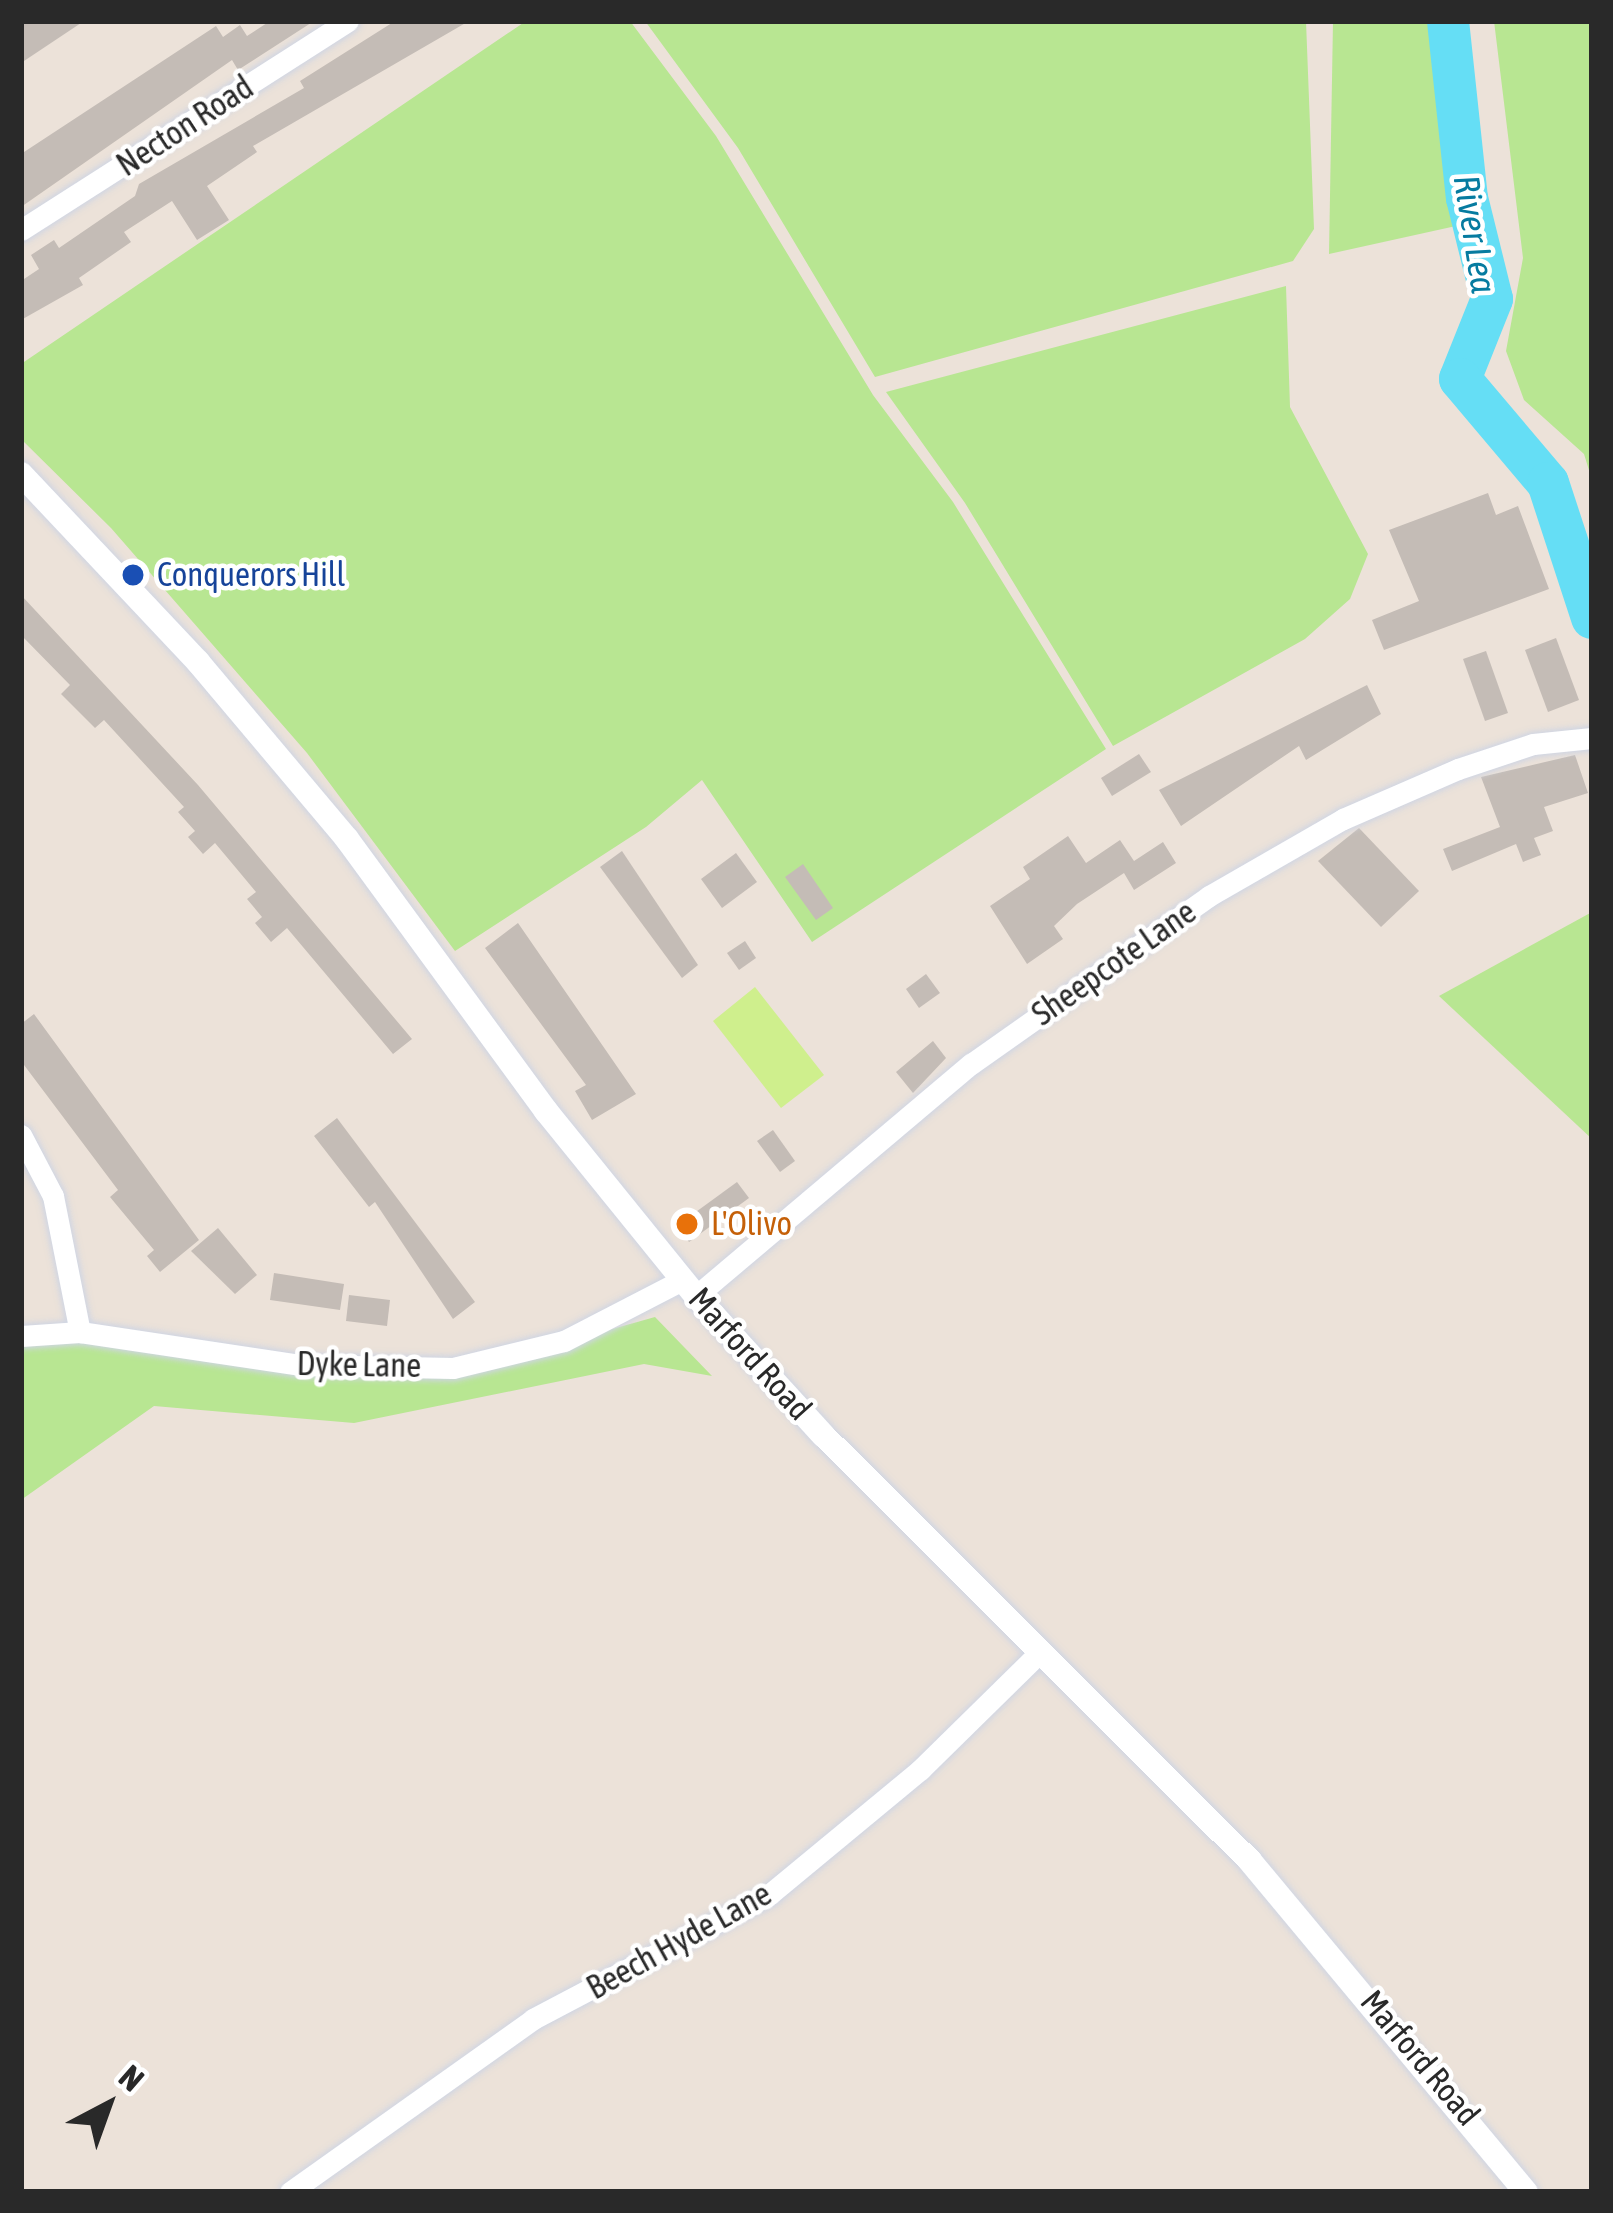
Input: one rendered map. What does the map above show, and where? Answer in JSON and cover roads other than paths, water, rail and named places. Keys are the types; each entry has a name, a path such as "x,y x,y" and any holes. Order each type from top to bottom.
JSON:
{"street":[{"name":"Necton Road","path":"21,230 348,21"},
{"name":"Marford Road","path":"21,474 198,662 347,839 546,1111 689,1288 1039,1653 1250,1861 1526,2192"},
{"name":"Sheepcote Lane","path":"689,1288 971,1064 1209,896 1343,819 1458,769 1534,744 1592,738"},
{"path":"21,1135 53,1196 80,1332"},
{"name":"Dyke Lane","path":"21,1336 80,1332 258,1361 453,1368 564,1341 689,1288"},
{"name":"Beech Hyde Lane","path":"290,2192 533,2019 770,1894 920,1770 1039,1653"}],"waterway":[{"name":"River Lea","path":"1448,21 1467,198 1492,299 1460,379 1548,483 1592,618"}],"place":[{"name":"Conquerors Hill","path":"133,575"},
{"name":"L'Olivo","path":"687,1224"}]}
